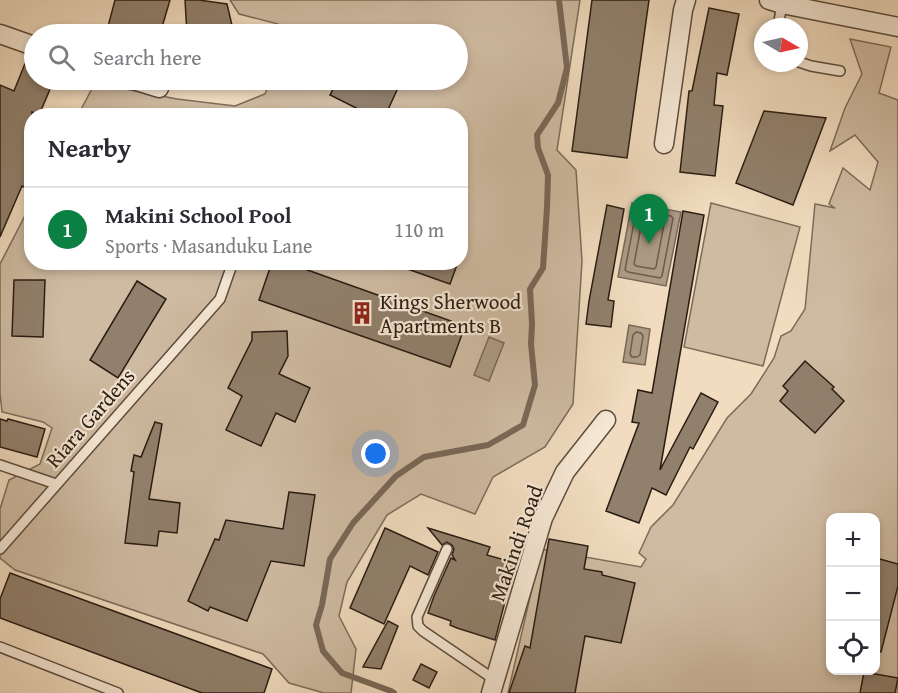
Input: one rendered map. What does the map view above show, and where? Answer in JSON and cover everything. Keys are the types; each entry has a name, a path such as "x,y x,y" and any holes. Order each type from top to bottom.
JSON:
{"street":[{"path":"664,144 682,10 686,0"},
{"path":"775,2 898,27"},
{"path":"0,34 24,42"},
{"name":"Makindi Road","path":"493,686 543,518 565,472 606,420"}],"lane":[{"path":"775,2 777,18"},
{"path":"808,65 840,71"},
{"name":"Riara Gardens","path":"0,549 220,299 230,270"},
{"path":"0,465 56,484"},
{"path":"447,549 417,618 418,626 493,686"},
{"path":"0,647 118,693"}],"shaded area":[{"path":"230,0 580,0 557,150 576,170 582,261 573,404 545,447 493,477 475,514 421,494 387,515 347,582 339,616 356,649 351,693 324,693 289,683 263,654 15,570 0,558 0,509 9,480 40,464 52,428 43,422 2,412 0,264 24,218 24,270 468,270 468,108 82,108 91,90 131,90 177,99 235,106 265,94 267,90 468,90 468,24 278,24 239,14"},
{"path":"850,39 891,47 879,93 898,100 898,693 508,693 541,549 641,567 646,559 639,553 651,527 673,505 727,418 751,394 774,358 781,336 791,331 805,309 815,204 835,208 829,204 843,168 870,190 878,162 855,135 830,151 845,108 862,74"},
{"path":"711,203 800,227 763,366 684,347"}],"water":[{"path":"632,203 681,212 666,286 618,277"},
{"path":"629,325 650,329 645,365 623,362"},
{"path":"489,337 504,343 489,381 474,375"}],"building":[{"path":"115,0 170,0 163,24 109,24"},
{"path":"185,0 227,4 232,24 186,24"},
{"path":"592,0 649,0 627,158 572,151"},
{"path":"709,8 739,14 727,75 717,73 714,105 723,106 715,176 680,172 689,91 692,91"},
{"path":"24,66 24,90 50,90 42,108 24,108 24,187 22,186 0,237 0,85 14,91"},
{"path":"333,90 397,90 389,108 356,108 330,95"},
{"path":"764,111 826,118 793,205 736,183"},
{"path":"607,205 624,209 608,300 614,301 611,327 586,324"},
{"path":"683,211 704,215 660,470 701,393 718,402 693,449 690,447 666,495 652,488 639,523 606,511 639,423 632,422 638,390 652,393"},
{"name":"Kings Sherwood Apartments B","path":"269,270 308,270 465,326 450,367 259,300"},
{"path":"410,270 455,270 450,284"},
{"path":"14,280 45,280 43,337 12,336"},
{"path":"137,281 166,299 118,378 90,360"},
{"path":"287,331 288,356 279,374 310,388 295,422 276,413 261,446 226,430 242,396 228,388 252,340 252,332"},
{"path":"805,361 834,387 832,389 844,401 815,433 780,401 788,391 783,386"},
{"path":"0,419 45,429 37,457 0,447"},
{"path":"155,422 162,424 149,499 180,503 177,533 159,531 157,546 125,543 134,455 141,457"},
{"path":"289,492 315,495 304,566 271,561 247,621 210,607 208,611 188,601 215,539 219,540 226,520 283,529"},
{"path":"385,528 438,552 428,575 410,566 384,624 350,608"},
{"path":"428,528 490,547 487,555 515,563 495,640 457,628 450,625 451,621 428,613 451,558 455,560 452,555 454,549 452,545 447,542 442,545"},
{"path":"549,539 588,546 584,569 602,572 602,575 635,583 621,643 585,636 575,693 509,693 525,646 530,648"},
{"path":"880,559 898,564 898,586 881,652"},
{"path":"10,573 272,669 264,693 202,693 0,618 0,599"},
{"path":"388,621 398,626 381,669 363,667"},
{"path":"421,664 437,672 429,688 413,680"},
{"path":"863,675 898,678 895,693 860,693"}],"waterway":[{"path":"394,693 342,673 323,651 316,625 330,559 353,523 396,476 424,457 488,445 523,425 535,385 531,344 530,289 543,268 547,208 548,175 538,148 537,135 558,103 567,68 559,0"}],"place":[{"name":"Makini School Pool","path":"649,244"},
{"name":"Kings Sherwood Apartments B","path":"362,313"}]}
